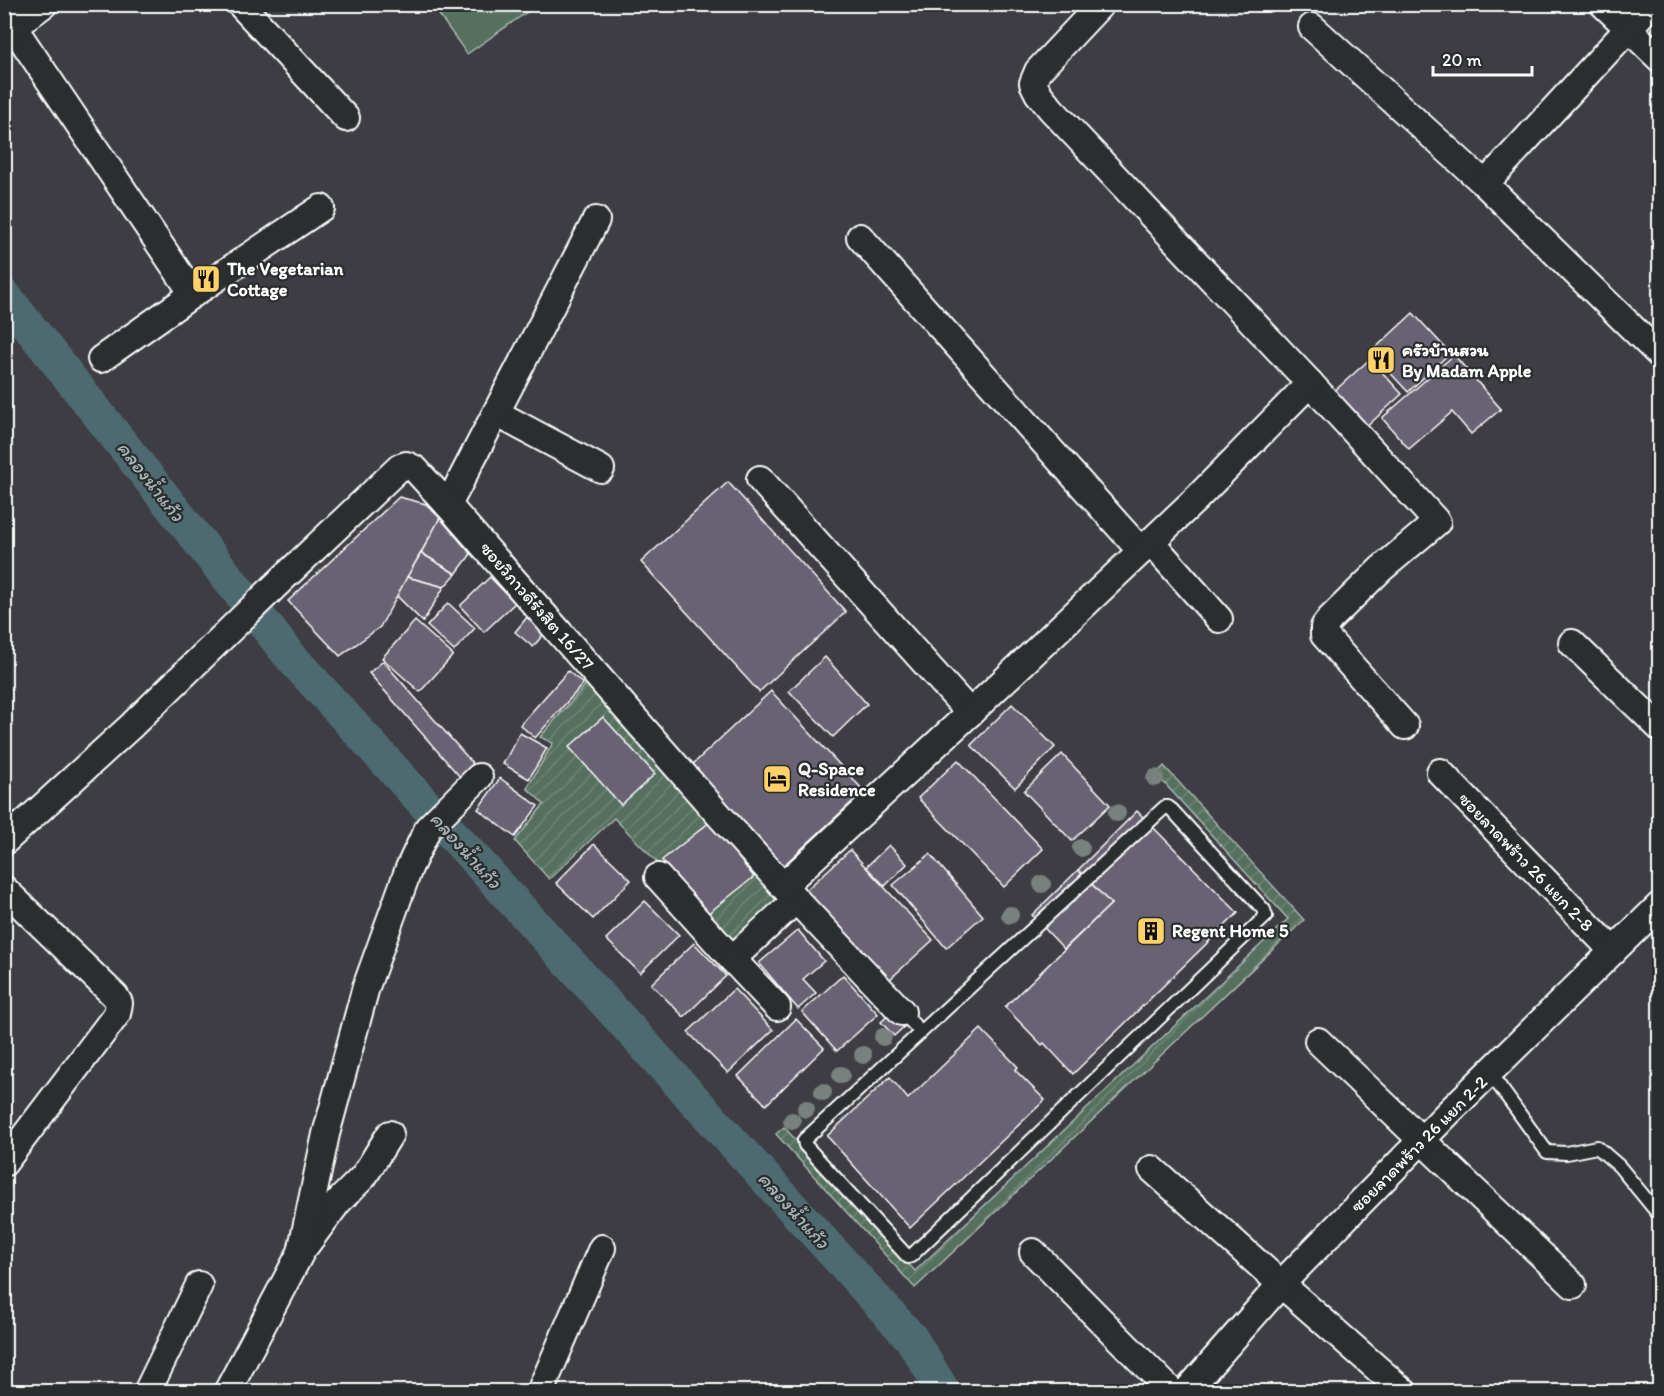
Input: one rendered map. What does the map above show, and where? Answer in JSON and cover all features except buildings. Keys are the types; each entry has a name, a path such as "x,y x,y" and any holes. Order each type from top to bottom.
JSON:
{"street":[{"path":"44,4 8,25 193,294"},
{"path":"240,4 346,117"},
{"path":"1101,4 1038,71 1033,83 1038,93 1437,522 1381,569 1324,627 1324,635 1405,726"},
{"path":"1603,4 1659,59"},
{"path":"1485,184 1651,4"},
{"path":"1312,27 1485,184 1659,355"},
{"path":"101,359 321,208"},
{"path":"448,505 597,220"},
{"path":"860,237 1146,546 1219,619"},
{"path":"732,959 790,893 970,713 1197,498 1310,383"},
{"path":"496,413 601,469"},
{"name":"ซอยวิภาวดีรังสิต 16/27","path":"4,842 130,727 400,467 406,465 415,469 448,505 724,811 790,893 902,1012"},
{"path":"760,479 970,713"},
{"path":"1572,643 1659,728"},
{"name":"ซอยลาดพร้าว 26 แยก 2-8","path":"1440,772 1613,951"},
{"path":"301,1252 326,1134 366,987 409,868 428,828 480,777"},
{"path":"658,877 777,1007"},
{"path":"4,888 115,996 119,1003 117,1014 4,1163"},
{"name":"ซอยลาดพร้าว 26 แยก 2-2","path":"1186,1392 1281,1284 1659,905"},
{"path":"1318,1041 1573,1285"},
{"path":"227,1392 301,1252 338,1202 364,1176 390,1134"},
{"path":"1152,1169 1404,1392"},
{"path":"540,1392 602,1248"},
{"path":"1033,1252 1172,1392"},
{"path":"147,1392 199,1285"}],"lane":[{"path":"1165,807 1172,810 1266,913 1257,925 908,1257 805,1145 804,1140 921,1032 1165,807"},
{"path":"902,1012 921,1032"},
{"path":"1490,1073 1547,1152 1566,1153 1597,1147 1619,1166 1659,1216"}],"green space":[{"path":"432,5 537,5 467,54"},
{"path":"588,682 783,899 736,943 614,818 549,879 515,841 544,804 527,788 553,743 540,737"},
{"path":"1164,766 1304,920 915,1288 776,1134 784,1127 915,1271 1288,919 1156,774"}],"waterway":[{"name":"คลองน้ำแก้ว","path":"4,295 289,655 911,1338 944,1392"}],"place":[{"name":"The Vegetarian Cottage","path":"206,279"},
{"name":"ครัวบ้านสวน By Madam Apple","path":"1381,360"},
{"name":"Q-Space Residence","path":"777,779"},
{"name":"Regent Home 5","path":"1151,931"}]}
